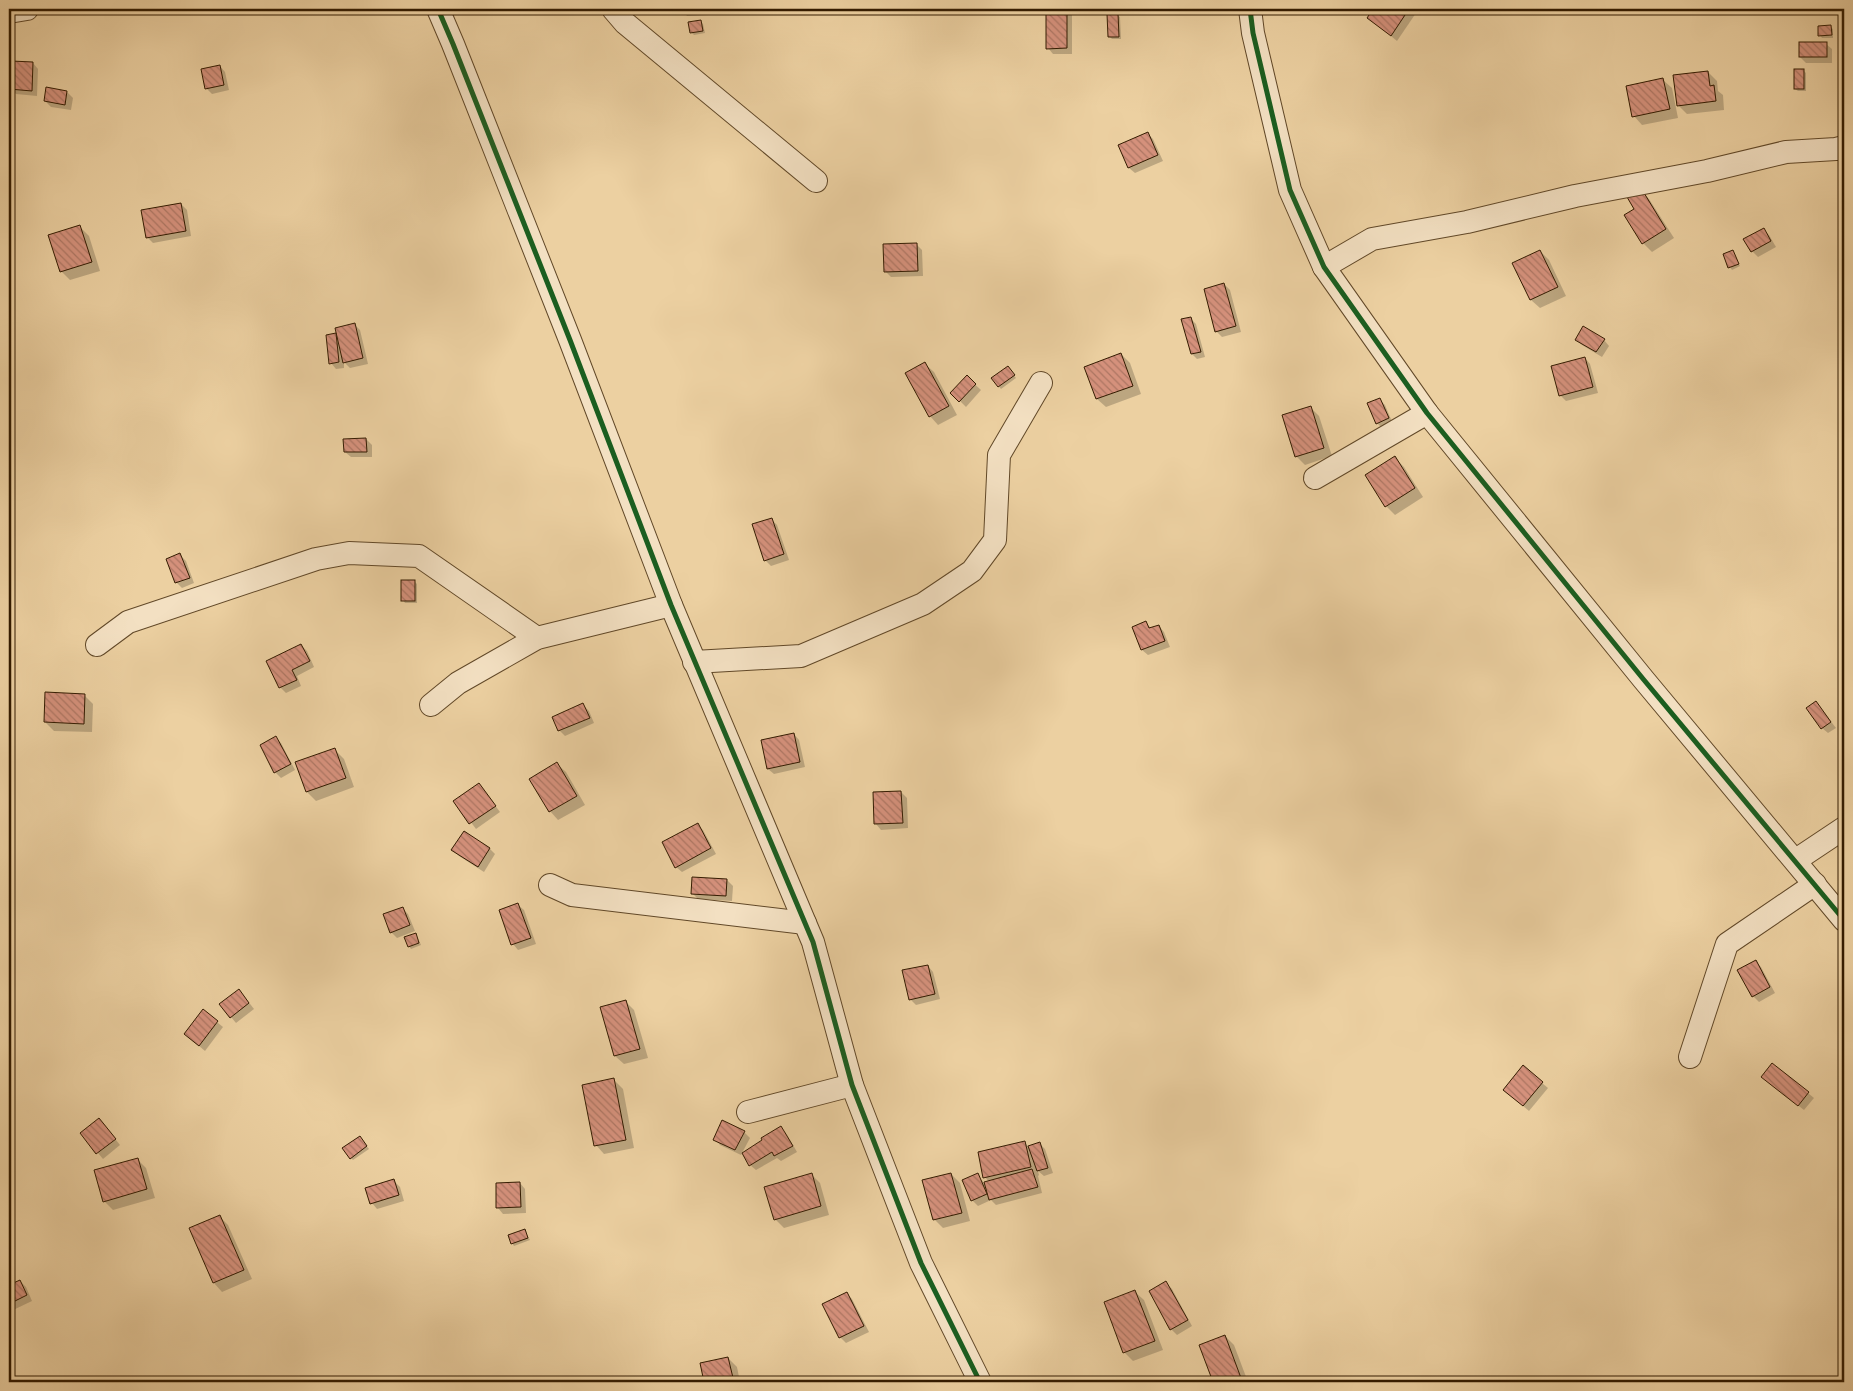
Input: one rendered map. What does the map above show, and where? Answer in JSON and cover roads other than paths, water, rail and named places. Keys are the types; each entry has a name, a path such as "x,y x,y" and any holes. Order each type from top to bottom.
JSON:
{"street":[{"path":"9,12 27,9"},
{"path":"438,9 570,340 671,605 813,942 852,1085 921,1263 980,1382"},
{"path":"613,9 625,23 816,181"},
{"path":"1250,9 1253,32 1290,190 1324,267 1427,413 1644,680 1796,860 1844,920"},
{"path":"1324,267 1372,239 1467,222 1575,196 1706,171 1786,152 1844,147"},
{"path":"694,662 801,656 923,604 972,571 995,540 999,455 1041,383"},
{"path":"1315,478 1427,413"},
{"path":"97,645 128,622 316,559 349,554 419,556 537,638"},
{"path":"431,705 458,683 537,638 671,605"},
{"path":"1796,860 1844,828"},
{"path":"1690,1057 1727,944 1815,884"},
{"path":"550,885 572,894 805,923"},
{"path":"748,1112 852,1085"}]}
